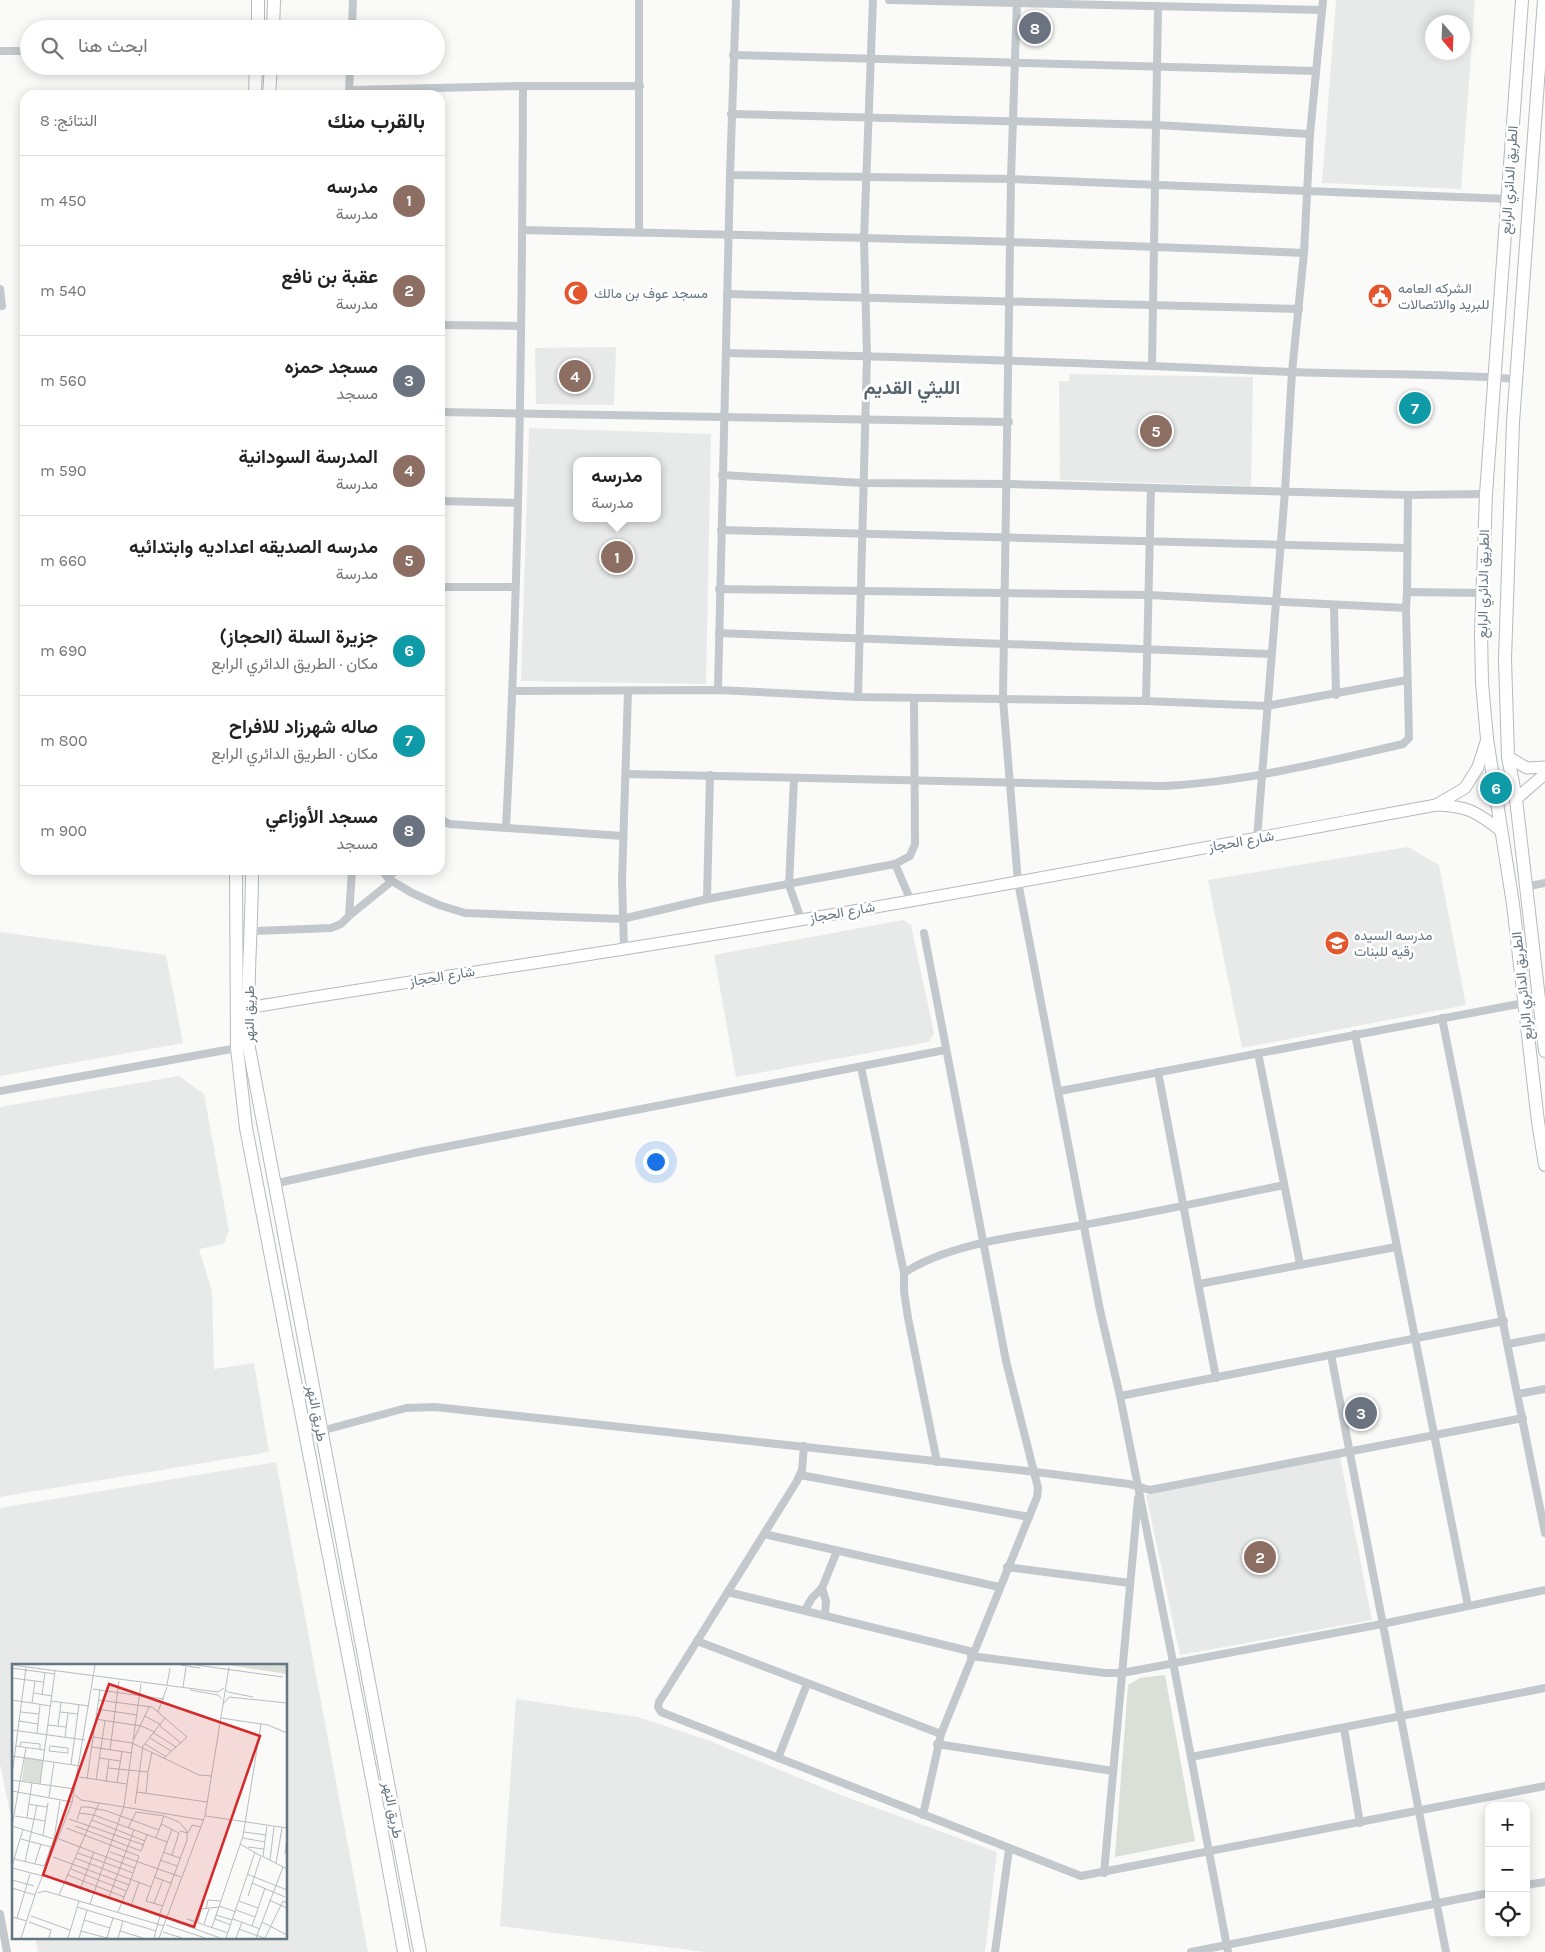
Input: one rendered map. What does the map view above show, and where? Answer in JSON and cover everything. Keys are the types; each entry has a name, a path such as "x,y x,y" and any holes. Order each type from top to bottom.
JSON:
{"main road":[{"path":"258,0 258,20"},
{"path":"273,20 274,0"},
{"name":"الطريق الدائري الرابع","path":"1522,0 1493,377 1486,494 1482,593 1482,683 1500,830 1513,904 1545,1165"},
{"name":"الطريق الدائري الرابع","path":"1544,0 1516,379 1505,632 1508,757 1516,799 1524,887 1545,1051"},
{"path":"255,90 256,75"},
{"path":"269,90 270,75"},
{"name":"شارع الحجاز","path":"1436,805 1465,788 1478,767 1488,739"},
{"path":"1508,757 1527,768 1545,768"},
{"path":"1516,799 1545,774"},
{"name":"شارع الحجاز","path":"247,1008 448,974 624,949 910,901 1436,805 1460,806 1469,809 1500,830"},
{"name":"طريق النهر","path":"236,875 237,1048 246,1128 404,1952"},
{"name":"طريق النهر","path":"252,875 252,931 247,1008 249,1048 273,1184 420,1952"}],"street":[{"path":"352,20 353,0"},
{"path":"639,0 639,232"},
{"path":"718,690 722,475 727,353 727,235 736,0"},
{"path":"858,697 867,356 864,239 867,117 873,0"},
{"path":"889,0 1322,10"},
{"path":"1256,838 1263,773 1270,654 1285,491 1292,372 1309,191 1310,134 1323,0"},
{"path":"1017,2 1014,64 1003,699 1018,882 1060,1091 1100,1310 1120,1396 1174,1662 1227,1948"},
{"path":"1152,364 1158,7"},
{"path":"0,51 20,51"},
{"path":"733,55 1316,71"},
{"path":"349,90 350,75"},
{"path":"445,90 523,86 640,86"},
{"path":"506,827 513,692 520,414 523,86"},
{"path":"731,114 1013,121 1310,134"},
{"path":"730,175 1012,179 1508,199"},
{"path":"522,230 795,235 864,239 1154,246 1304,253"},
{"path":"0,289 2,306"},
{"path":"727,294 866,296 1299,309"},
{"path":"445,325 521,326"},
{"path":"727,353 1152,364 1292,372 1516,379"},
{"path":"445,412 1009,422"},
{"path":"722,475 863,483 1008,484 1408,495 1486,494"},
{"path":"1146,701 1151,488"},
{"path":"626,774 915,780 1010,784 1194,785 1263,773 1403,744 1409,738 1406,608 1408,495"},
{"path":"445,501 517,503"},
{"path":"721,530 1407,548"},
{"path":"445,587 516,587"},
{"path":"719,589 1005,594 1148,594 1334,606 1406,608"},
{"path":"1407,592 1482,593"},
{"path":"1334,606 1336,695"},
{"path":"719,634 1003,642 1270,654"},
{"path":"513,692 718,690 858,697 1146,701 1267,706 1336,695 1407,680"},
{"path":"624,949 622,919 623,836 628,692"},
{"path":"386,875 390,879 439,905 465,913 622,919 707,899 895,864 905,860 913,850 915,780 914,698"},
{"path":"707,899 710,775"},
{"path":"794,778 789,884 801,919"},
{"path":"445,822 623,836"},
{"path":"895,864 910,901"},
{"path":"349,916 352,875"},
{"path":"252,931 331,928 341,924 394,875"},
{"path":"1524,887 1545,883"},
{"path":"923,1815 937,1744 1007,1567 1037,1497 1036,1472 1028,1456 1006,1361 924,933"},
{"path":"1060,1091 1524,1003"},
{"path":"1442,1018 1545,1533"},
{"path":"1356,1034 1414,1339 1468,1606"},
{"path":"0,1092 237,1048"},
{"path":"273,1184 420,1152 946,1050"},
{"path":"1258,1053 1300,1264"},
{"path":"862,1067 904,1274 904,1291 908,1318 937,1462"},
{"path":"1158,1072 1216,1378"},
{"path":"904,1274 918,1264 983,1243 1183,1207 1284,1185"},
{"path":"1199,1284 1396,1247"},
{"path":"1120,1396 1504,1321"},
{"path":"1508,1344 1545,1337"},
{"path":"1331,1355 1446,1952"},
{"path":"1518,1394 1545,1389"},
{"path":"306,1434 406,1408 435,1407 1036,1472 1129,1484 1150,1490 1523,1418"},
{"path":"804,1446 800,1475 659,1702 659,1710 1077,1876 1104,1874 1545,1786"},
{"path":"800,1475 1029,1517"},
{"path":"1104,1874 1139,1488"},
{"path":"764,1534 999,1587"},
{"path":"805,1610 812,1598 822,1588 838,1550"},
{"path":"1007,1567 1130,1583"},
{"path":"822,1588 826,1596 825,1614"},
{"path":"728,1592 825,1614 972,1654 1105,1673 1122,1673 1382,1624 1545,1590"},
{"path":"697,1642 941,1734"},
{"path":"778,1758 807,1684"},
{"path":"1192,1757 1545,1688"},
{"path":"1344,1728 1360,1822"},
{"path":"937,1744 1113,1771"},
{"path":"995,1952 1009,1849"},
{"path":"1530,1885 1545,1882"},
{"path":"1191,1952 1227,1948 1437,1902 1485,1894"},
{"path":"0,1914 7,1952"}],"shaded area":[{"path":"1336,0 1475,0 1461,189 1322,183"},
{"path":"616,347 614,405 536,404 535,348"},
{"path":"1069,374 1253,377 1251,486 1060,480 1059,381 1069,381"},
{"path":"529,428 711,434 706,684 521,681"},
{"name":"مدرسه السيده رقيه للبنات","path":"1408,847 1439,865 1466,1005 1242,1048 1208,880"},
{"path":"903,920 911,925 934,1033 929,1042 736,1077 714,955"},
{"path":"0,932 166,955 183,1043 0,1076"},
{"path":"179,1076 204,1094 229,1231 224,1244 199,1249 212,1291 214,1369 254,1363 269,1452 0,1497 0,1107"},
{"path":"1340,1457 1372,1620 1180,1655 1146,1495"},
{"path":"276,1462 368,1952 38,1952 35,1940 288,1940 288,1664 12,1664 12,1823 0,1764 0,1508"},
{"path":"1165,1675 1195,1841 1115,1857 1128,1685 1140,1678"},
{"path":"516,1699 638,1717 710,1741 838,1794 997,1852 985,1952 705,1952 500,1926"}],"place":[{"name":"مسجد الأوزاعي","path":"1035,28"},
{"name":"مسجد عوف بن مالك","path":"576,293"},
{"name":"الشركه العامه للبريد والاتصالات","path":"1380,296"},
{"name":"المدرسة السودانية","path":"575,376"},
{"name":"صاله شهرزاد للافراح","path":"1415,408"},
{"name":"مدرسه الصديقه اعداديه وابتدائيه","path":"1156,431"},
{"name":"مدرسه","path":"617,557"},
{"name":"جزيرة السلة (الحجاز)","path":"1496,788"},
{"name":"مدرسه السيده رقيه للبنات","path":"1337,943"},
{"name":"مسجد حمزه","path":"1361,1413"},
{"name":"عقبة بن نافع","path":"1260,1557"}],"district":[{"name":"الليثي القديم","path":"912,387"}]}
